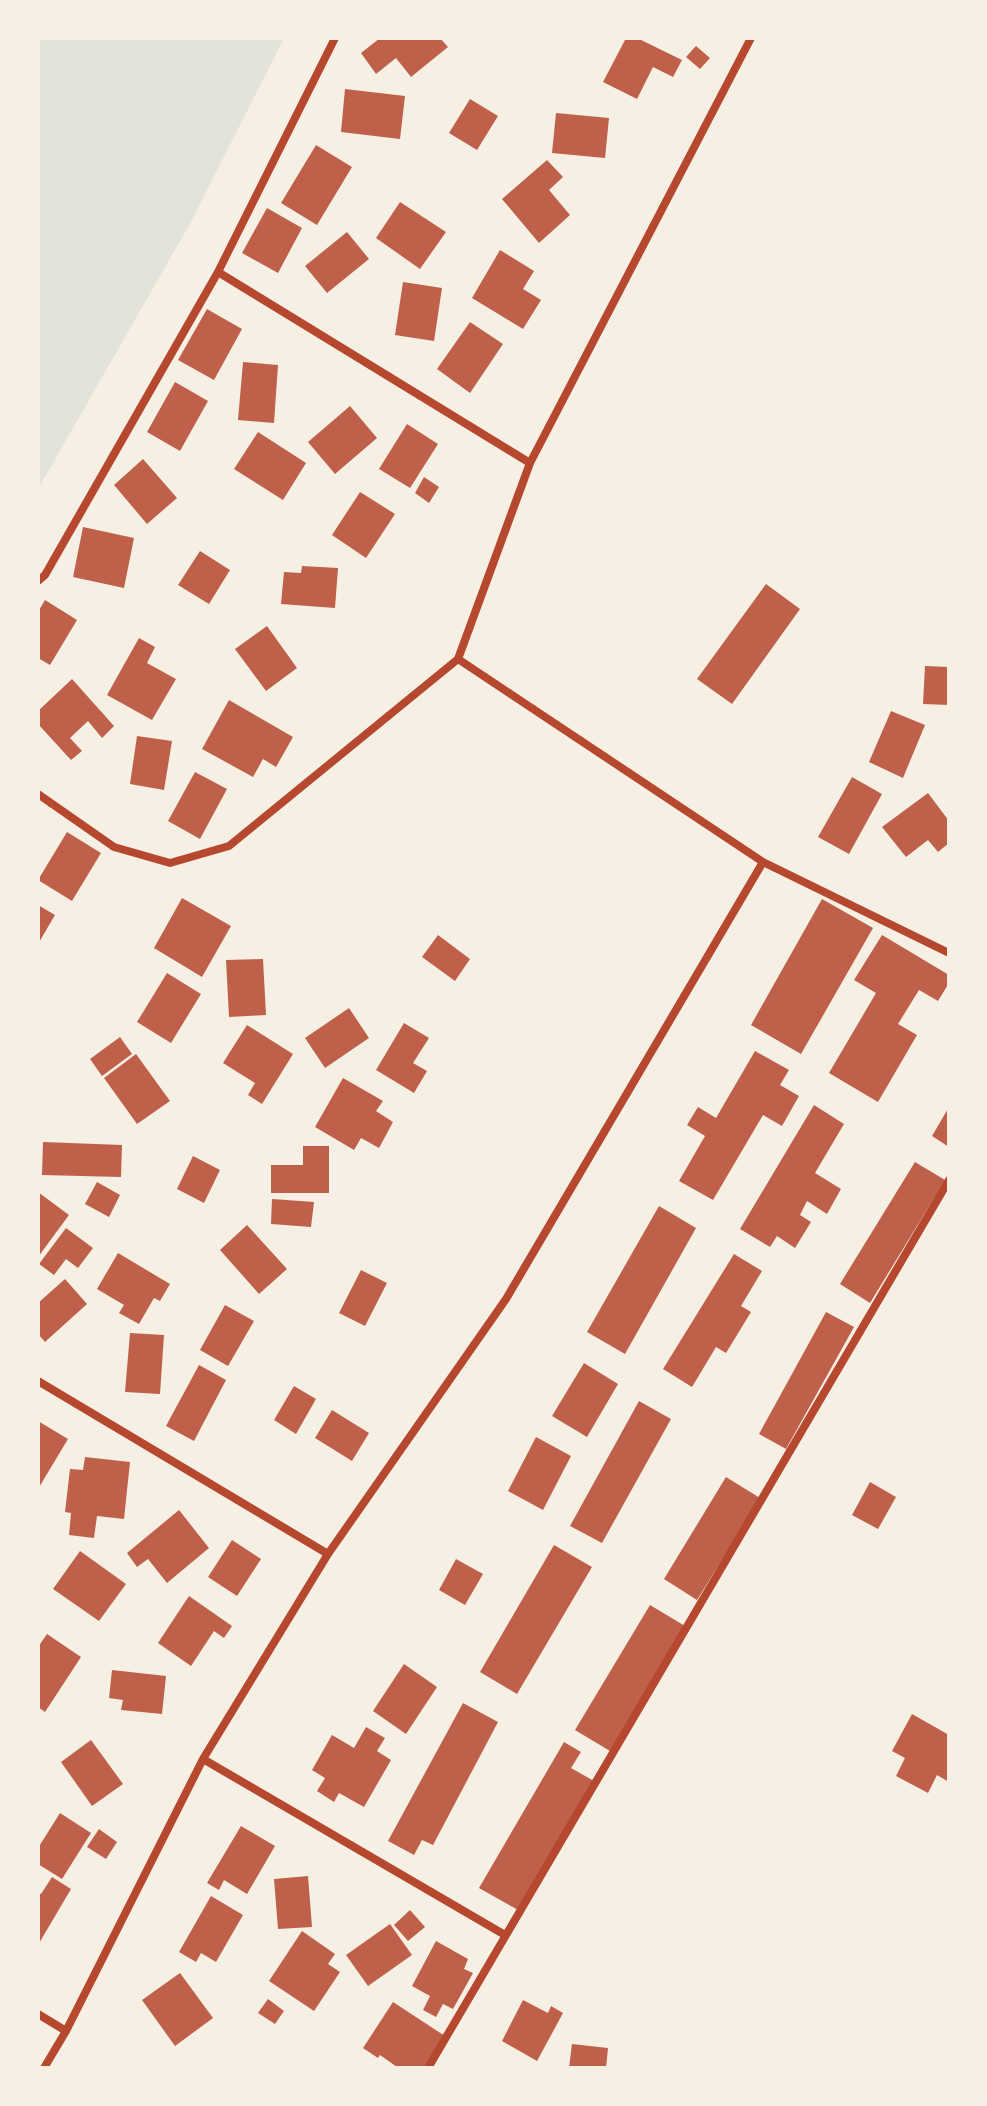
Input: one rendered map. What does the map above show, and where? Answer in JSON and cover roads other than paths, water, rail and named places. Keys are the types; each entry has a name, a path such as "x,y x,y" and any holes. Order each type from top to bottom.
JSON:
{"street":[{"path":"38,581 45,575 218,272 335,38"},
{"path":"38,794 114,847 170,863 229,846 458,659 530,463 751,38"},
{"path":"218,272 530,463"},
{"path":"458,659 763,862 949,953"},
{"path":"44,2068 66,2031 203,1759 328,1554 506,1299 763,862"},
{"path":"428,2068 949,1180"},
{"path":"38,1381 328,1554"},
{"path":"203,1759 505,1935"},
{"path":"38,2014 66,2031"}]}
